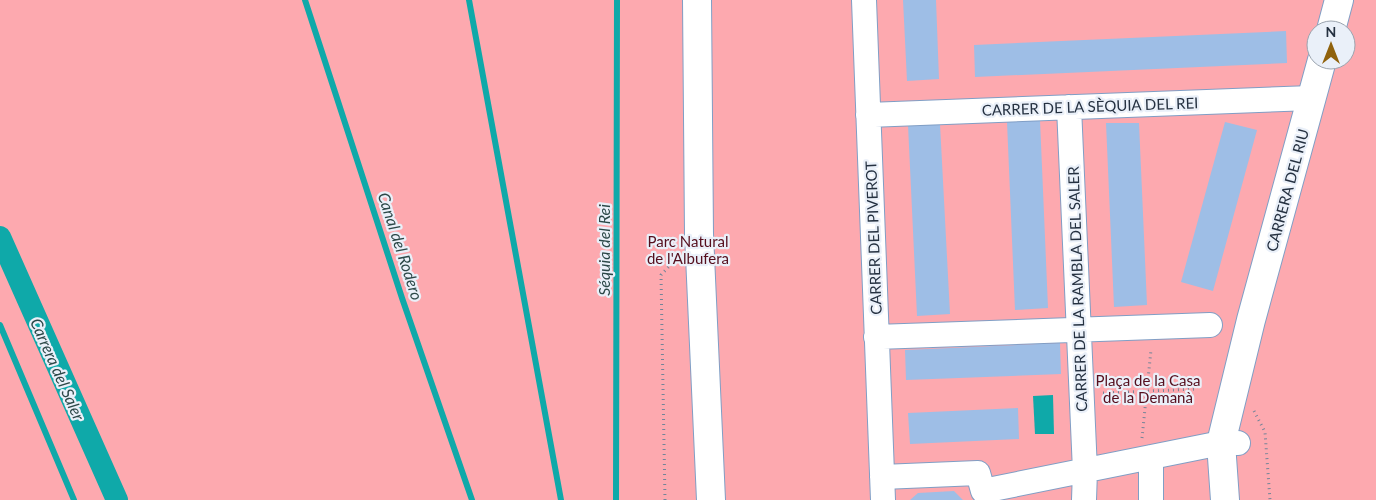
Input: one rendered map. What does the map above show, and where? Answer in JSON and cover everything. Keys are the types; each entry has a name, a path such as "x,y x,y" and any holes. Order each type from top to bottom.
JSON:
{"main road":[{"path":"697,0 699,234 711,500"},
{"path":"1334,20 1339,0"},
{"name":"CARRERA DEL RIU","path":"1230,443 1251,320 1319,70"},
{"path":"699,500 694,408 700,264"},
{"path":"1225,500 1230,443"},
{"path":"1230,443 1242,500"}],"street":[{"name":"CARRER DEL PIVEROT","path":"864,0 882,488"},
{"name":"CARRER DE LA SÈQUIA DEL REI","path":"868,115 1312,98"},
{"name":"CARRER DE LA RAMBLA DEL SALER","path":"1069,107 1085,471 1084,500"},
{"path":"876,337 1210,325"},
{"path":"882,488 978,473 983,496 1085,471 1146,450 1230,443"},
{"path":"1146,450 1151,500"}],"path":[{"path":"665,500 661,275 699,234"},
{"path":"1146,450 1147,391 1152,343"},
{"path":"1102,393 1196,389"},
{"path":"1265,432 1270,500"}],"green space":[{"name":"Parc Natural de l'Albufera","path":"0,0 1376,0 1376,500 0,500"}],"shaded area":[{"path":"1053,395 1054,434 1035,434 1033,396"}],"building":[{"path":"903,0 936,0 939,79 907,81"},
{"path":"1286,31 1287,63 975,77 974,45"},
{"path":"1040,120 1048,308 1015,310 1007,122"},
{"path":"1225,122 1257,130 1213,291 1181,282"},
{"path":"1106,123 1139,123 1147,305 1114,307"},
{"path":"940,124 950,314 917,316 908,125"},
{"path":"1060,343 1061,374 906,380 905,350"},
{"path":"1018,408 1019,439 910,444 908,413"},
{"path":"954,491 963,500 910,500 918,493"}],"waterway":[{"name":"Canal del Rodero","path":"305,0 402,298 472,500"},
{"path":"469,0 561,500"},
{"name":"Séquia del Rei","path":"616,500 617,0"},
{"name":"Carrera del Saler","path":"0,237 117,500"},
{"path":"0,325 74,500"}],"park label":[{"name":"Plaça de la Casa de la Demanà","path":"1148,388"}]}
